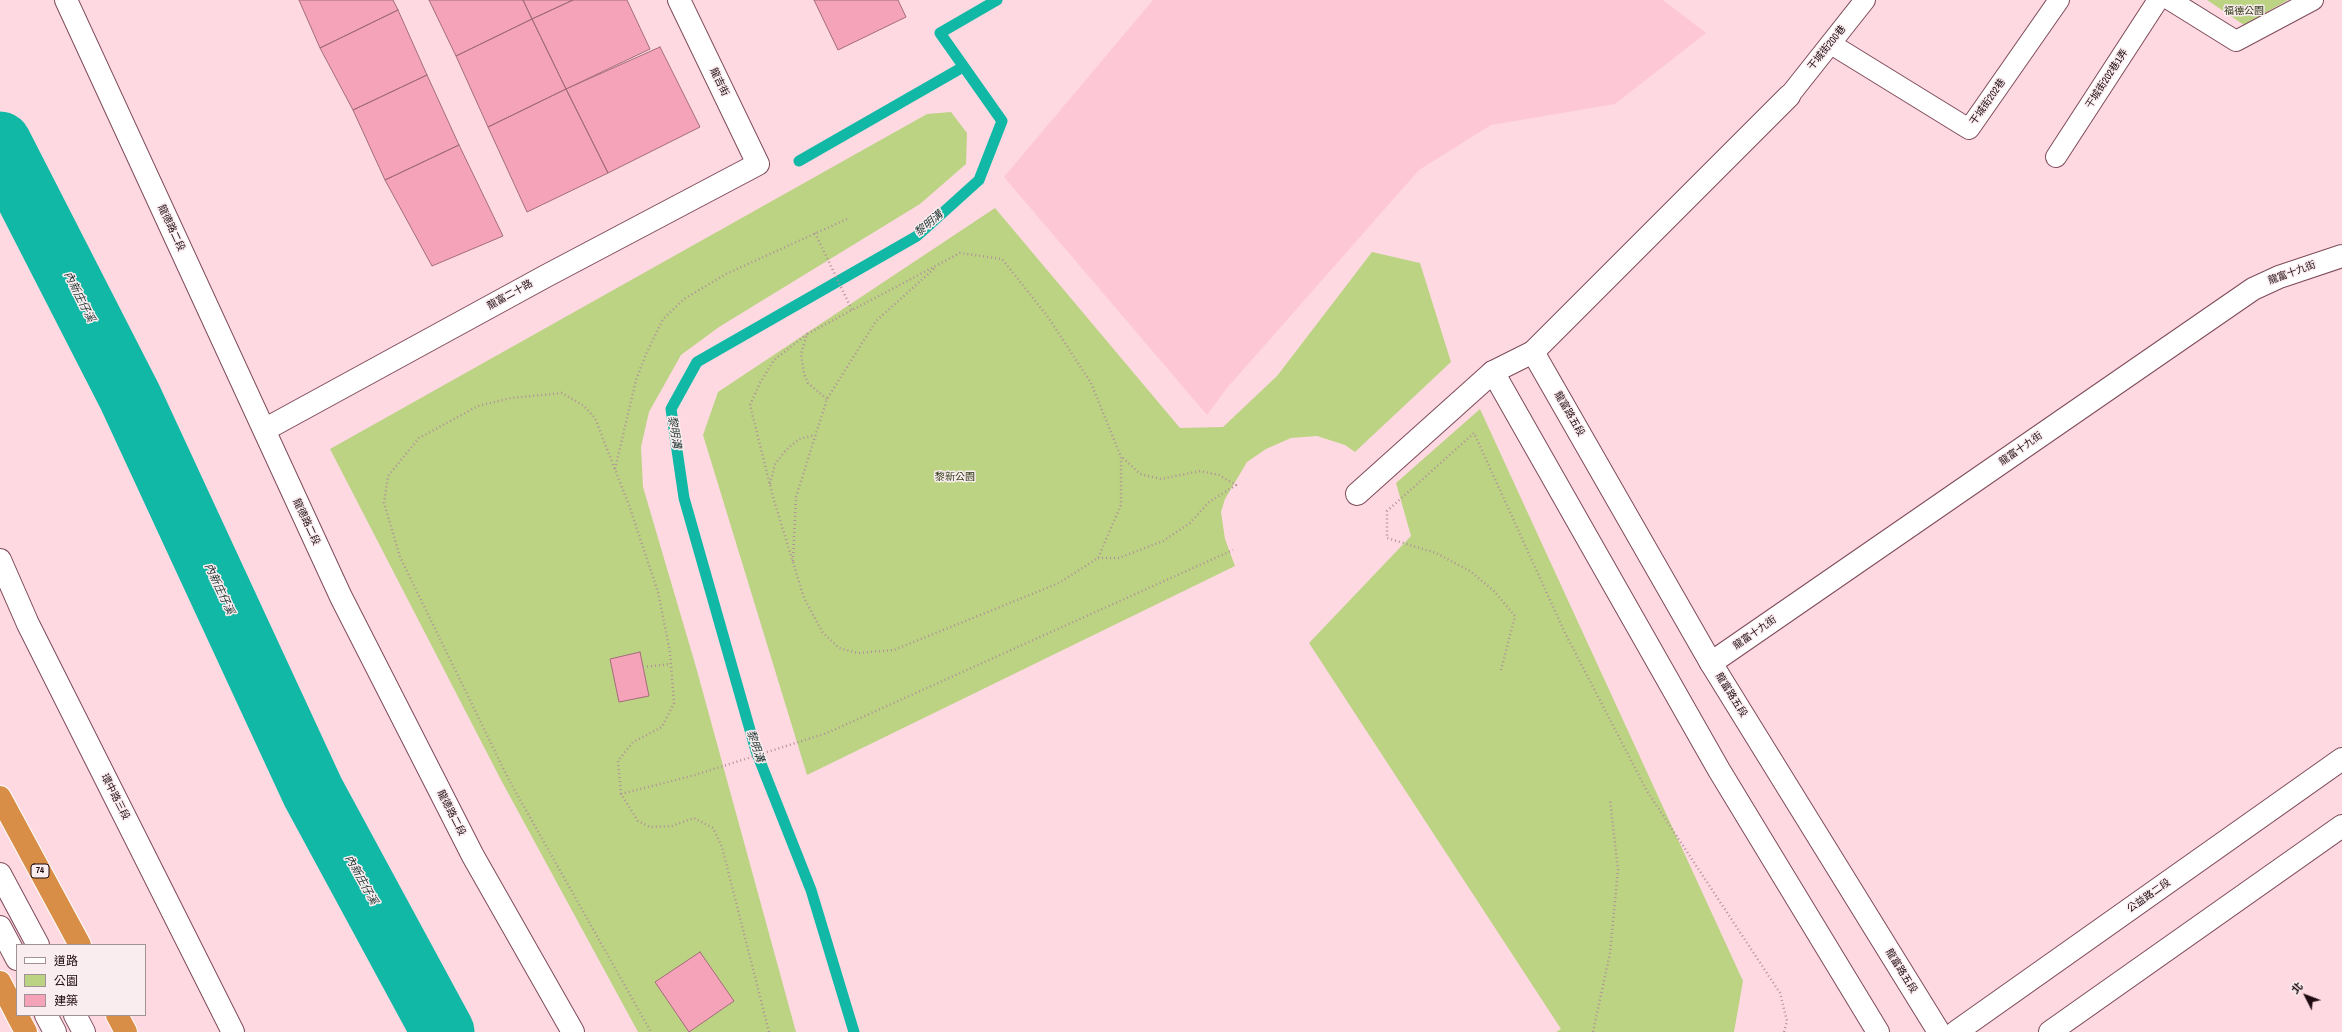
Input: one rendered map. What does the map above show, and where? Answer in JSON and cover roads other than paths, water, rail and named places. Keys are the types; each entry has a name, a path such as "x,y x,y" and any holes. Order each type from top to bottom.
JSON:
{"highway":[{"name":"74","path":"0,797 79,944"},
{"path":"0,982 16,1013"},
{"path":"18,1016 26,1032"},
{"path":"118,1016 126,1032"}],"street":[{"name":"龍德路二段","path":"66,0 341,597 473,856 573,1032"},
{"name":"龍吉街","path":"679,0 758,164"},
{"path":"1356,494 1493,372 1533,352 1789,96"},
{"name":"龍富二十路","path":"264,430 546,276 758,164"},
{"name":"龍富十九街","path":"1711,663 2253,289 2279,277 2342,256"},
{"name":"龍富路五段","path":"1533,352 1711,663 1939,1032"},
{"path":"1493,372 1719,770 1878,1032"},
{"name":"環中路三段","path":"0,560 32,631 233,1032"},
{"name":"公益路二段","path":"1956,1032 2342,759"},
{"path":"2050,1032 2342,826"},
{"path":"0,874 37,944"},
{"path":"0,927 16,957"},
{"path":"47,1016 55,1032"},
{"path":"76,1016 84,1032"}],"lane":[{"name":"干城街200巷","path":"1789,96 1865,0"},
{"name":"干城街202巷","path":"1831,44 1969,129 2059,0"},
{"name":"干城街202巷1弄","path":"2056,157 2158,0"},
{"path":"2170,0 2236,41 2313,0"}],"waterway":[{"name":"黎明溝","path":"854,1032 811,890 756,751 684,498 671,409 697,362 917,236 979,180 1002,121 940,33 997,0"},
{"path":"799,161 963,67"},
{"name":"內新庄仔溪","path":"0,143 130,397 313,792 443,1032"}],"park label":[{"name":"福德公園","path":"2244,11"},
{"name":"黎新公園","path":"955,477"}]}
